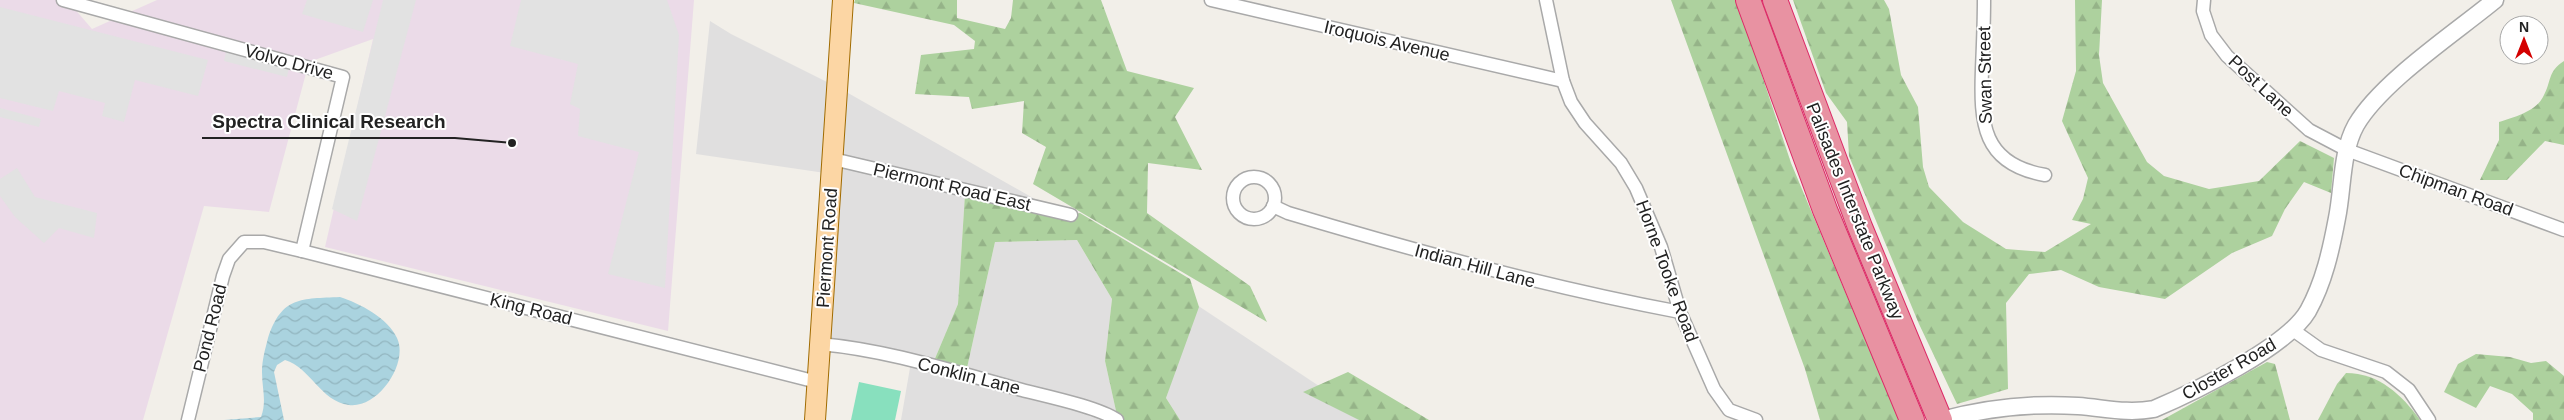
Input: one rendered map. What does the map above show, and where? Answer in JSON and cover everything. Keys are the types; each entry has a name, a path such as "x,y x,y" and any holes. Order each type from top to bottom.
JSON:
{"highway":[{"name":"Palisades Interstate Parkway","path":"1748,0 1825,210 1911,418"},
{"name":"Palisades Interstate Parkway","path":"1775,0 1845,189 1939,416"}],"main road":[{"name":"Piermont Road","path":"815,420 834,159 843,0"}],"street":[{"name":"Volvo Drive","path":"63,0 342,77 302,251"},
{"name":"Iroquois Avenue","path":"1212,0 1563,81"},
{"name":"Horne Tooke Road","path":"1546,0 1563,81 1571,102 1585,123 1621,163 1636,188 1661,247 1680,312 1714,389 1729,410 1756,420"},
{"name":"Swan Street","path":"1984,0 1981,113 1986,135 1995,150 2010,165 2025,172 2045,175"},
{"name":"Post Lane","path":"2204,0 2203,11 2211,35 2228,56 2309,130 2347,150"},
{"name":"Closter Road","path":"1939,416 2010,406 2077,406 2132,413 2154,410 2270,348 2293,330 2307,312 2319,287 2330,256 2347,150 2354,127 2367,107 2495,0"},
{"name":"Chipman Road","path":"2347,150 2564,230"},
{"name":"Piermont Road East","path":"834,159 1071,215"},
{"name":"Indian Hill Lane","path":"1273,206 1288,213 1442,259 1588,295 1680,312"},
{"name":"King Road","path":"244,242 264,242 302,251 817,382"},
{"name":"Pond Road","path":"188,420 223,276 229,259 244,242"},
{"path":"2293,330 2321,350 2386,372 2409,390 2429,420"},
{"name":"Conklin Lane","path":"820,344 853,347 1051,397 1116,420"}],"shaded area":[{"path":"0,0 67,0 92,29 157,0 694,0 668,331 325,247 373,39 309,62 269,212 204,206 143,420 0,420"},
{"path":"307,0 373,0 363,32 302,14"},
{"path":"383,0 416,0 357,221 332,209"},
{"path":"521,0 667,0 679,35 665,288 608,274 639,152 578,136 580,109 570,104 578,64 510,46"},
{"path":"0,7 208,60 198,96 135,80 124,122 102,116 105,103 59,91 53,111 0,98"},
{"path":"710,21 731,34 841,89 1033,198 1033,206 965,194 958,304 931,368 965,377 995,242 1077,240 1112,299 1105,361 1118,420 901,420 911,362 820,344 832,174 696,154"},
{"path":"226,52 289,68 287,77 224,61"},
{"path":"0,108 41,119 39,127 0,117"},
{"path":"17,168 35,197 97,213 94,238 59,228 44,243 15,217 0,196 0,179"},
{"path":"1197,305 1319,386 1359,420 1180,420 1166,398"}],"green space":[{"path":"855,0 957,0 957,18 1005,29 1011,18 1013,0 1101,0 1127,71 1194,88 1175,117 1202,170 1148,163 1147,213 1250,286 1267,322 1033,184 1046,147 1022,133 1024,101 972,109 969,97 915,94 921,55 974,49 975,41 954,25 854,3"},
{"path":"1671,0 1737,0 1791,163 1899,420 1820,420 1805,369"},
{"path":"1793,0 1884,0 1889,9 1901,75 1918,107 1923,167 1929,187 1963,222 2006,249 2045,252 2091,224 2072,220 2083,199 2088,178 2062,121 2076,71 2075,0 2102,0 2099,55 2103,83 2147,162 2164,176 2209,189 2259,181 2300,141 2334,158 2331,193 2304,182 2285,209 2272,236 2232,253 2165,299 2099,287 2061,270 2029,274 2006,303 2008,389 1957,404 1919,324 1849,156 1847,122 1826,93"},
{"path":"2564,61 2564,145 2545,141 2507,180 2480,180 2499,140 2499,122 2535,107 2546,91 2552,73"},
{"path":"965,194 1054,217 1080,213 1190,279 1199,307 1166,398 1180,420 1118,420 1105,361 1112,299 1077,240 995,242 965,377 931,368 958,304"},
{"path":"2476,354 2510,357 2531,363 2546,361 2564,376 2564,420 2533,420 2533,413 2512,394 2490,386 2476,408 2444,392 2458,364"},
{"path":"2267,362 2275,364 2290,420 2162,420"},
{"path":"1348,372 1429,420 1359,420 1303,392"},
{"path":"2346,373 2369,377 2389,387 2420,420 2318,420 2337,384"},
{"path":"859,382 901,391 895,420 851,420"}],"water":[{"path":"340,297 372,312 387,324 397,338 400,348 399,360 395,371 380,392 370,400 360,404 349,405 339,402 323,391 302,370 285,360 277,365 274,372 284,420 224,420 261,417 264,400 263,359 268,338 280,314 295,302 314,298"}],"place":[{"name":"Spectra Clinical Research","path":"512,143"}]}
